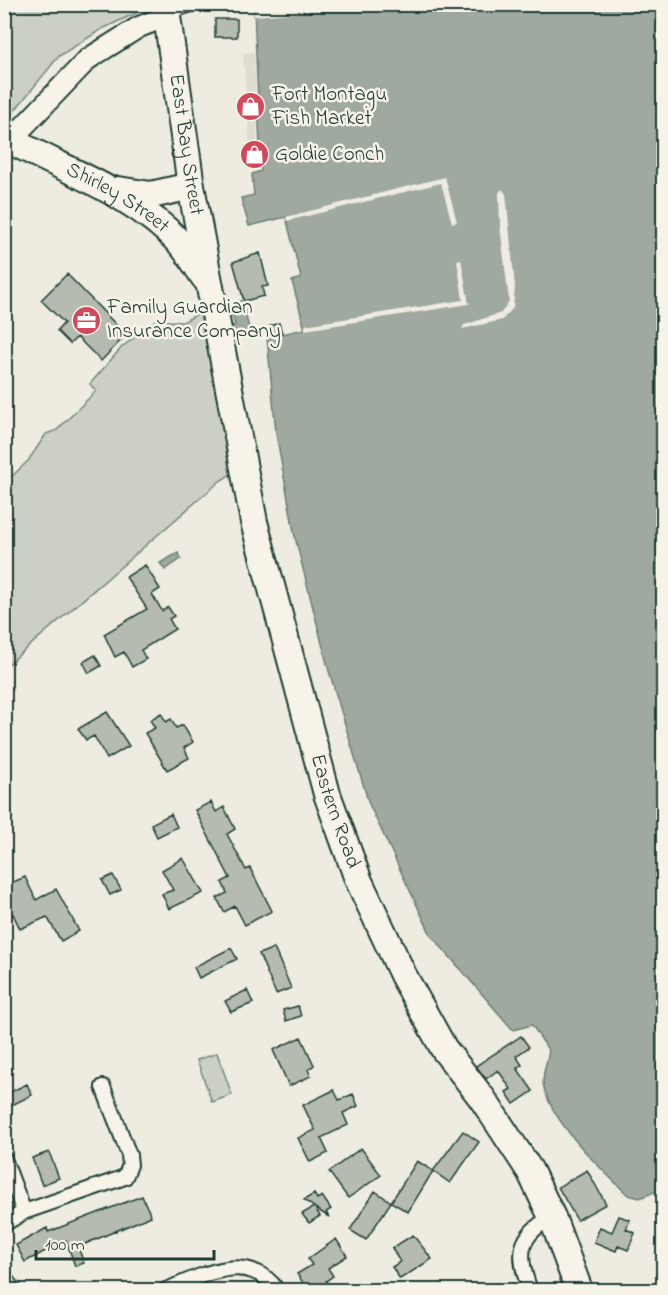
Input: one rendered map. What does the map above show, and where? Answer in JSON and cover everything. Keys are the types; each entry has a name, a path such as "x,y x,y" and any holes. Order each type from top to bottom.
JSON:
{"highway":[{"name":"East Bay Street","path":"168,10 191,186 210,285"},
{"name":"Shirley Street","path":"7,142 111,189 150,216 182,245 210,285"},
{"path":"111,189 151,195 191,186"},
{"name":"Eastern Road","path":"210,285 254,522 327,794 358,879 403,975 444,1049 502,1128 530,1171 552,1217 579,1290"}],"main road":[{"path":"7,142 88,59 168,10"}],"street":[{"path":"168,10 192,4"},
{"path":"4,1224 24,1212 125,1177 129,1155 103,1087"},
{"path":"4,1159 24,1212"},
{"path":"530,1290 520,1258 523,1248 533,1227 552,1217"},
{"path":"166,1290 216,1270 234,1267 264,1276 277,1290"}],"shaded area":[{"path":"5,4 153,5 102,29 59,56 7,120"},
{"path":"251,5 663,5 664,1188 640,1198 628,1195 605,1173 558,1117 549,1102 543,1083 549,1051 532,1025 513,1030 431,935 369,804 329,671 295,537 276,433 267,337 305,329 292,281 301,278 286,217 249,226 241,198 254,195 252,174 261,171 254,8"},
{"name":"Fort Montagu Fish Market","path":"254,52 258,161 251,161 243,53"},
{"path":"242,301 250,332 234,336 231,326 235,325 229,304"},
{"path":"206,309 236,471 220,481 5,667 4,467 10,478 28,461 46,434 57,430 96,391 90,384 122,347 156,320 183,322"},
{"path":"178,553 181,559 165,570 160,563"},
{"path":"217,1053 232,1095 212,1102 197,1060"}],"pier":[{"path":"370,4 370,7 254,16 254,8"},
{"path":"445,177 457,222 452,223 441,183 287,221 286,217"},
{"path":"502,189 506,194 515,287 513,308 502,320 462,329 464,325 501,313 509,301 500,225 499,193"},
{"path":"461,259 469,304 305,330 305,325 463,300 457,260"}],"building":[{"path":"215,19 237,19 237,37 215,37"},
{"path":"260,253 268,286 262,287 264,296 244,301 233,262"},
{"name":"Family Guardian Insurance Company","path":"67,274 126,335 101,361 77,337 70,344 57,331 64,323 41,300"},
{"path":"279,323 282,333 272,335 270,326"},
{"path":"145,565 160,589 152,594 162,611 168,607 174,616 169,619 175,629 141,650 146,659 132,667 124,652 115,657 104,634 147,609 126,577"},
{"path":"95,655 101,666 89,673 83,662"},
{"path":"107,712 129,746 107,759 94,736 86,740 78,729"},
{"path":"161,713 166,722 171,719 176,728 183,725 193,742 184,748 189,758 167,770 145,733 155,728 150,720"},
{"path":"211,802 216,812 224,807 235,829 227,834 246,870 250,868 272,911 245,925 235,906 224,912 217,898 227,893 222,882 230,878 195,810"},
{"path":"171,814 177,827 157,837 151,824"},
{"path":"183,858 203,893 169,909 162,894 173,890 162,870"},
{"path":"113,875 121,890 110,895 102,880"},
{"path":"25,877 36,900 56,889 79,931 61,941 47,917 20,929 13,914 4,918 4,886"},
{"path":"231,948 237,959 199,978 194,967"},
{"path":"274,948 291,988 276,994 259,954"},
{"path":"247,990 253,1003 231,1012 225,1001"},
{"path":"298,1006 301,1016 286,1021 283,1010"},
{"path":"521,1036 529,1047 516,1056 522,1065 517,1068 533,1091 514,1104 506,1092 511,1089 498,1070 486,1079 476,1066"},
{"path":"301,1037 314,1065 308,1070 311,1076 289,1086 273,1050"},
{"path":"27,1084 32,1095 4,1109 4,1095"},
{"path":"334,1090 339,1100 353,1094 358,1106 343,1113 348,1125 321,1138 328,1153 310,1162 298,1138 315,1130 303,1105"},
{"path":"463,1131 479,1142 450,1183 433,1171"},
{"path":"361,1148 381,1175 348,1198 329,1172"},
{"path":"49,1152 59,1178 42,1185 32,1158"},
{"path":"417,1161 433,1171 408,1212 391,1202"},
{"path":"587,1170 606,1204 577,1220 558,1187"},
{"path":"375,1191 391,1202 366,1240 350,1230"},
{"path":"314,1194 317,1199 322,1196 331,1209 326,1212 329,1217 315,1208 320,1216 309,1223 302,1214 314,1207 304,1200"},
{"path":"142,1196 151,1216 78,1247 84,1263 75,1266 66,1240 25,1262 16,1245 47,1228 48,1232"},
{"path":"619,1216 630,1220 626,1229 635,1233 628,1250 618,1246 616,1251 594,1242 600,1227 612,1232"},
{"path":"413,1235 432,1259 400,1279 392,1267 400,1262 392,1248"},
{"path":"336,1239 347,1256 328,1268 333,1276 326,1281 332,1290 308,1290 297,1274 312,1265 308,1259"},
{"path":"4,1265 25,1290 11,1290 4,1282"}],"place":[{"name":"Fort Montagu Fish Market","path":"251,107"},
{"name":"Goldie Conch","path":"254,155"},
{"name":"Family Guardian Insurance Company","path":"86,320"}]}
